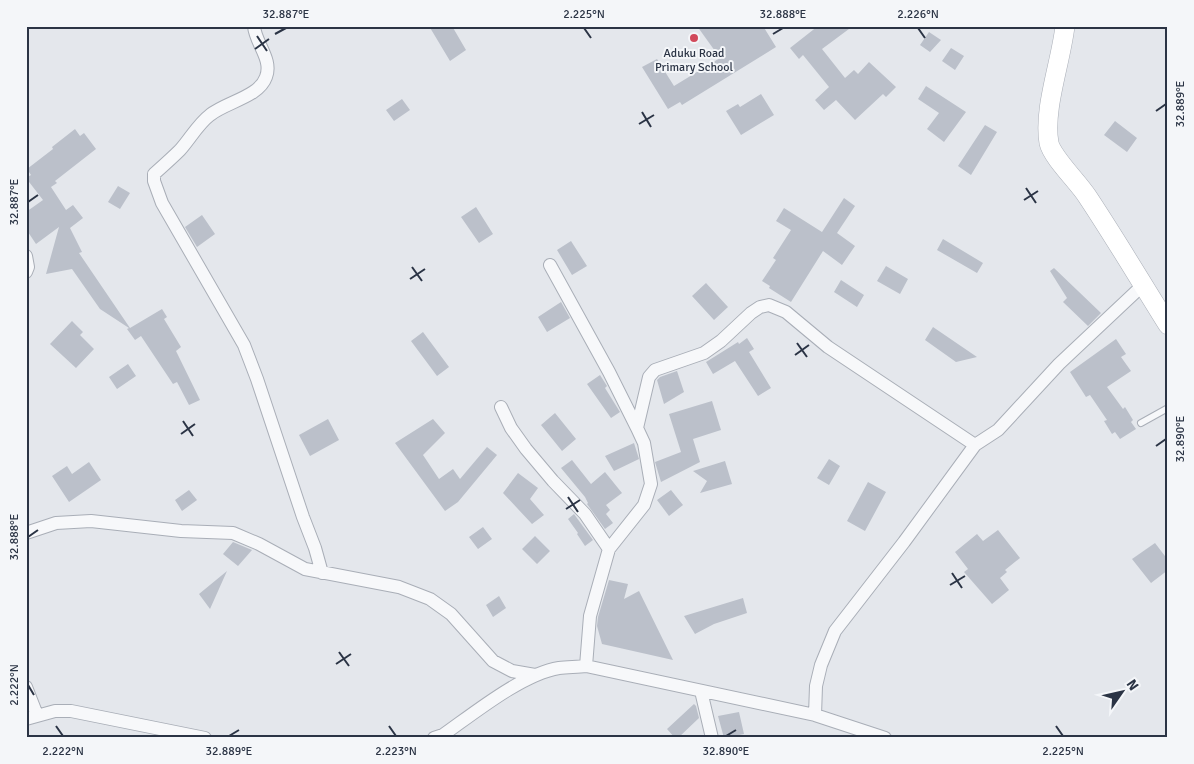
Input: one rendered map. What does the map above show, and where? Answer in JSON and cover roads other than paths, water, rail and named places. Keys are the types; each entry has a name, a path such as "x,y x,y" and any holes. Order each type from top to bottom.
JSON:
{"street":[{"path":"254,26 255,34 268,68 266,78 260,88 228,103 209,116 180,150 154,174 154,181 162,202 244,345 322,573"},
{"path":"1065,26 1051,104 1048,132 1050,146 1086,195 1168,325"},
{"path":"26,256 28,267 26,272"},
{"path":"550,265 609,372 644,443 651,484 644,504 609,549 590,616 586,666"},
{"path":"815,715 816,686 821,665 835,632 975,445 998,430 1060,364 1143,285"},
{"path":"637,428 649,377 655,370 704,353 721,341 751,313 760,307 769,305 786,312 828,347 975,445"},
{"path":"501,407 511,428 526,449 585,514 609,549"},
{"path":"26,533 56,523 91,520 181,531 233,533 259,544 304,570 399,587 430,599 451,614 493,661 512,671 535,675"},
{"path":"440,737 499,695 535,675 557,668 586,666 815,715 885,738"},
{"path":"26,687 32,717 55,711 71,711 204,738"},
{"path":"701,691 712,738"}],"lane":[{"path":"1141,423 1168,408"}],"place":[{"name":"Aduku Road Primary School","path":"694,38"}]}
